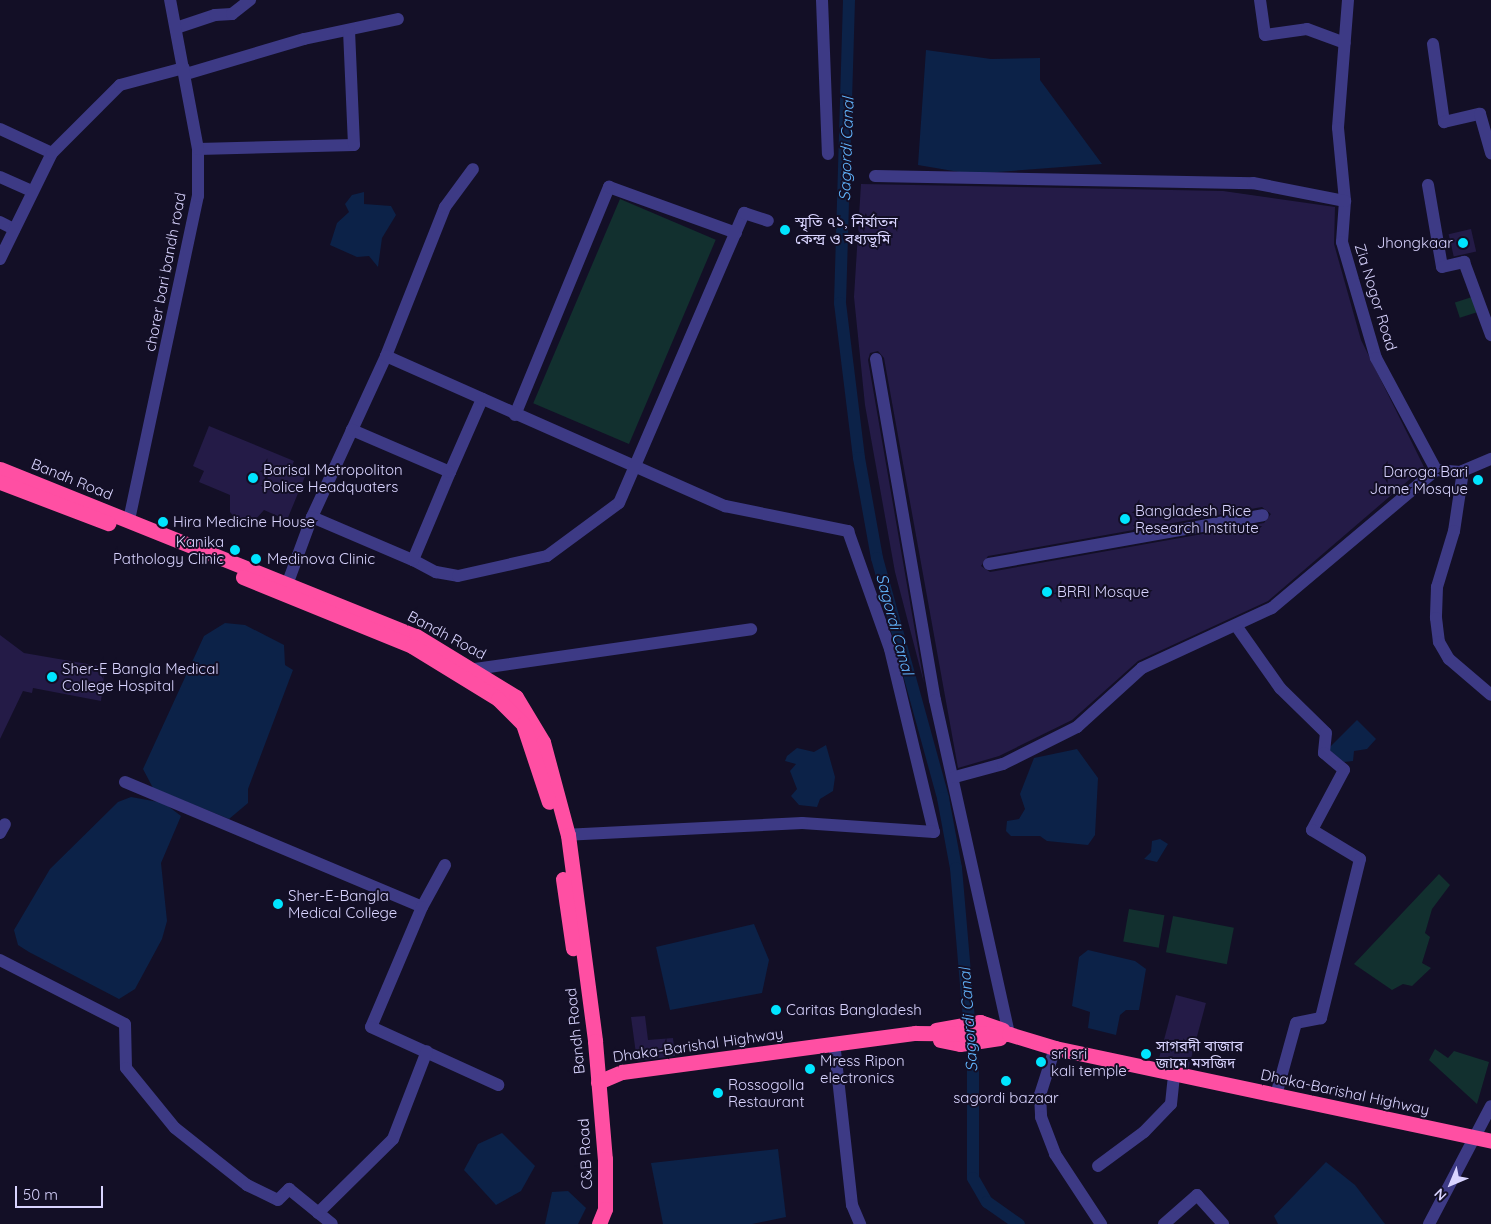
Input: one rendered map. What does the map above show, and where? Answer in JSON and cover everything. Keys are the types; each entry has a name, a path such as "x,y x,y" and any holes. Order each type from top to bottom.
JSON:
{"highway":[{"name":"Bandh Road","path":"0,469 129,520 286,588 449,665 498,698 523,724 558,836 598,1082"},
{"name":"Bandh Road","path":"0,482 416,636 475,669 516,697 530,715 543,742 568,835 598,1082"},
{"name":"Dhaka-Barishal Highway","path":"598,1082 622,1072 915,1033 927,1035"},
{"name":"Dhaka-Barishal Highway","path":"982,1033 1009,1034 1055,1048 1484,1139"},
{"path":"927,1035 958,1034"},
{"path":"927,1035 1009,1034"},
{"name":"Dhaka-Barishal Highway","path":"598,1082 915,1041 927,1035"},
{"name":"C&B Road","path":"598,1082 606,1179 599,1224"}],"street":[{"name":"chorer bari bandh road","path":"129,520 198,196 198,149 185,71 170,0"},
{"path":"176,28 215,15 232,14 250,0"},
{"path":"822,0 828,154"},
{"path":"1260,0 1265,35 1308,29 1345,43"},
{"name":"Zia Nogor Road","path":"1348,0 1338,128 1345,201 1342,242 1376,358 1436,470"},
{"path":"0,259 32,191 52,154 120,85 185,71 398,18"},
{"path":"198,149 354,145 349,30"},
{"path":"1433,44 1444,122 1480,114 1491,153"},
{"path":"0,129 52,154"},
{"path":"286,588 312,516 386,356 445,208 473,168"},
{"path":"875,176 1254,183 1345,201"},
{"path":"0,177 32,191"},
{"path":"1428,185 1442,268 1464,262 1491,334"},
{"path":"515,415 609,187 736,233"},
{"path":"312,516 436,572 458,576 547,556 619,503 744,213 768,220"},
{"path":"0,222 14,229"},
{"path":"386,356 515,415 725,506 848,531 890,649 934,832 802,823 568,835"},
{"path":"876,359 909,565 1009,1034"},
{"path":"413,560 482,399"},
{"path":"352,430 450,472"},
{"path":"955,777 1003,764 1077,727 1142,668 1237,627 1272,608 1436,470 1463,471 1491,459"},
{"path":"1463,471 1454,531 1438,587 1436,618 1439,642 1449,659 1491,695"},
{"path":"988,564 1263,515"},
{"path":"1237,627 1280,688 1326,733 1324,753 1344,770 1312,830 1360,859 1321,1018 1296,1023 1276,1095"},
{"path":"475,669 751,629"},
{"path":"125,782 422,907"},
{"path":"445,865 422,907 371,1027 498,1084"},
{"path":"0,960 125,1024 126,1068 175,1128 247,1185 278,1200 289,1189 332,1224"},
{"path":"1055,1048 1040,1095 1042,1117 1055,1154 1101,1224"},
{"path":"318,1213 393,1138 427,1051"},
{"path":"835,1051 852,1205 860,1224"},
{"path":"1098,1166 1144,1132 1171,1104 1174,1073"},
{"path":"1429,1224 1484,1139 1491,1106"},
{"path":"1164,1224 1196,1195 1223,1224"}],"green space":[{"path":"620,199 716,240 629,444 533,403"},
{"path":"1472,297 1477,312 1460,318 1455,303"},
{"path":"1439,874 1450,885 1432,909 1425,933 1430,937 1422,963 1431,968 1412,986 1403,984 1392,990 1354,964"},
{"path":"1129,909 1164,915 1159,948 1123,941"},
{"path":"1173,916 1234,928 1227,964 1166,952"},
{"path":"1435,1049 1448,1058 1454,1051 1489,1062 1477,1104 1429,1060"}],"water":[{"path":"926,50 991,59 1040,58 1040,80 1102,164 971,174 918,165"},
{"path":"364,192 364,204 391,206 396,215 382,238 378,267 369,256 357,257 330,245 337,223 349,212 345,204 352,195"},
{"path":"225,623 245,625 284,645 285,665 293,670 248,789 248,803 229,819 153,788 143,769 204,636"},
{"path":"1357,720 1376,739 1367,749 1354,751 1353,761 1344,762 1328,749"},
{"path":"826,745 835,777 833,791 820,799 817,807 799,805 791,796 797,789 790,771 796,764 785,761 787,756 797,748 814,752"},
{"path":"1077,749 1098,778 1095,835 1088,845 1047,841 1040,836 1011,836 1006,831 1007,821 1019,819 1025,809 1020,794 1034,758"},
{"path":"131,797 164,803 181,816 161,863 167,921 162,939 135,989 119,999 18,945 14,930 50,869 118,802"},
{"path":"1160,839 1168,844 1157,862 1144,859 1151,852 1152,841"},
{"path":"754,924 769,960 762,993 670,1010 656,947"},
{"path":"1088,950 1135,961 1146,969 1139,1010 1126,1010 1120,1015 1116,1035 1088,1028 1090,1012 1072,1006 1079,957"},
{"path":"502,1133 535,1166 521,1191 496,1205 464,1170 478,1144"},
{"path":"778,1149 786,1217 752,1224 663,1224 651,1163"},
{"path":"1326,1162 1355,1185 1385,1224 1278,1224 1274,1216"},
{"path":"568,1191 586,1208 578,1224 545,1224 552,1192"}],"building":[{"name":"Bangladesh Rice Research Institute","path":"861,184 1223,191 1335,207 1334,244 1361,340 1424,467 1268,601 1138,661 1072,720 999,756 958,768 884,358 878,351 870,353 868,360 924,683 895,572 865,405 854,297","holes":["1262,507 1271,514 1264,523 990,572 981,566 988,556"]},
{"name":"Jhongkaar","path":"1471,229 1476,251 1454,257 1449,234"},
{"name":"Barisal Metropoliton Police Headquaters","path":"209,426 294,461 291,468 306,474 287,520 264,510 253,522 240,524 230,512 230,495 199,482 204,471 193,466"},
{"name":"Sher-E Bangla Medical College Hospital","path":"0,635 24,653 105,667 101,701 33,688 32,693 23,691 0,739"},
{"path":"1176,995 1206,1003 1188,1069 1158,1061"},
{"path":"645,1016 648,1040 673,1038 675,1056 637,1061 631,1017"}],"waterway":[{"name":"Sagordi Canal","path":"849,0 840,303 859,458 877,558 943,798 956,868 973,1065 973,1178 987,1202 1019,1224"}],"place":[{"name":"স্মৃতি ৭১, নির্যাতন কেন্দ্র ও বধ্যভূমি","path":"785,230"},
{"name":"Jhongkaar","path":"1463,243"},
{"name":"Barisal Metropoliton Police Headquaters","path":"253,478"},
{"name":"Daroga Bari Jame Mosque","path":"1478,480"},
{"name":"Bangladesh Rice Research Institute","path":"1125,519"},
{"name":"Hira Medicine House","path":"163,522"},
{"name":"Kanika Pathology Clinic","path":"235,550"},
{"name":"Medinova Clinic","path":"256,559"},
{"name":"BRRI Mosque","path":"1047,592"},
{"name":"Sher-E Bangla Medical College Hospital","path":"52,677"},
{"name":"Sher-E-Bangla Medical College","path":"278,904"},
{"name":"Caritas Bangladesh","path":"776,1010"},
{"name":"সাগরদী বাজার জামে মসজিদ","path":"1146,1054"},
{"name":"sri sri kali temple","path":"1041,1062"},
{"name":"Mress Ripon electronics","path":"810,1069"},
{"name":"sagordi bazaar","path":"1006,1081"},
{"name":"Rossogolla Restaurant","path":"718,1093"}]}
